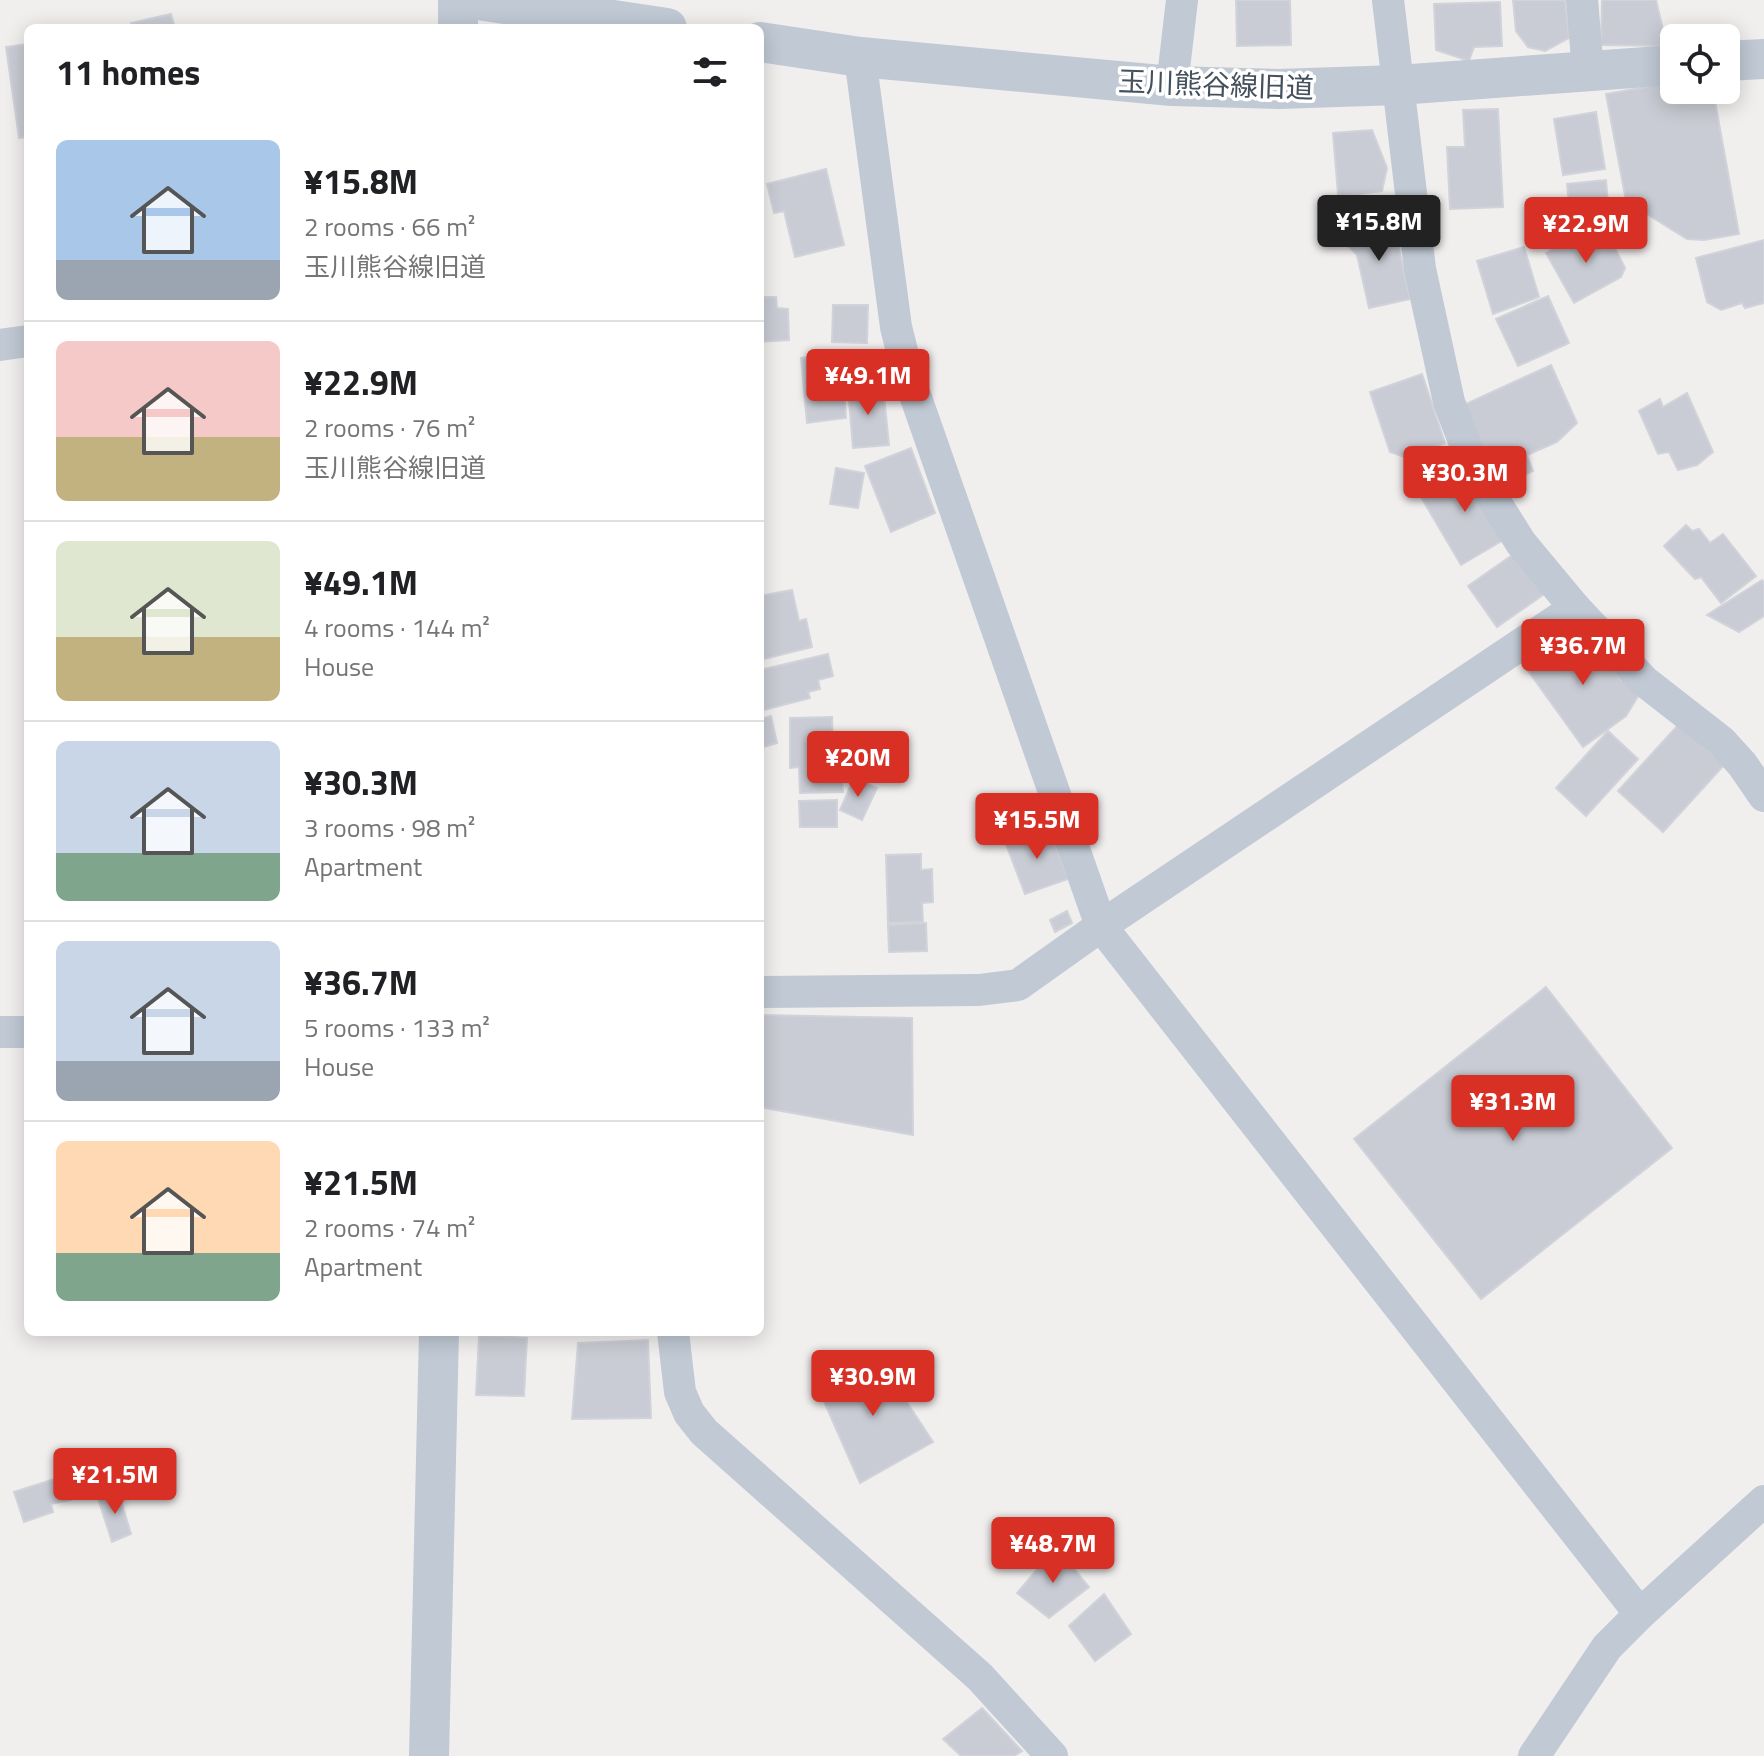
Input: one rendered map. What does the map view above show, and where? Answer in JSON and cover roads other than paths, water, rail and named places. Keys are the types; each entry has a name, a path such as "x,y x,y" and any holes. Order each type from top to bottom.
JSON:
{"street":[{"path":"458,0 458,24"},
{"path":"478,0 640,24"},
{"path":"1172,86 1182,0"},
{"path":"1388,0 1420,269 1449,402 1472,462 1521,543 1575,608 1644,681 1721,741 1764,796"},
{"path":"1582,0 1588,71"},
{"name":"玉川熊谷線旧道","path":"764,43 860,57 1172,86 1278,89 1398,85 1660,66"},
{"path":"860,57 896,327 908,375 1101,926 1640,1614"},
{"path":"1740,60 1764,59"},
{"path":"0,345 24,342"},
{"path":"764,992 979,990 1018,985 1575,608"},
{"path":"0,1032 24,1032"},
{"path":"429,1756 439,1336"},
{"path":"673,1336 680,1392 689,1413 704,1432 980,1677 1052,1756"},
{"path":"1534,1756 1607,1647 1764,1501"}]}
